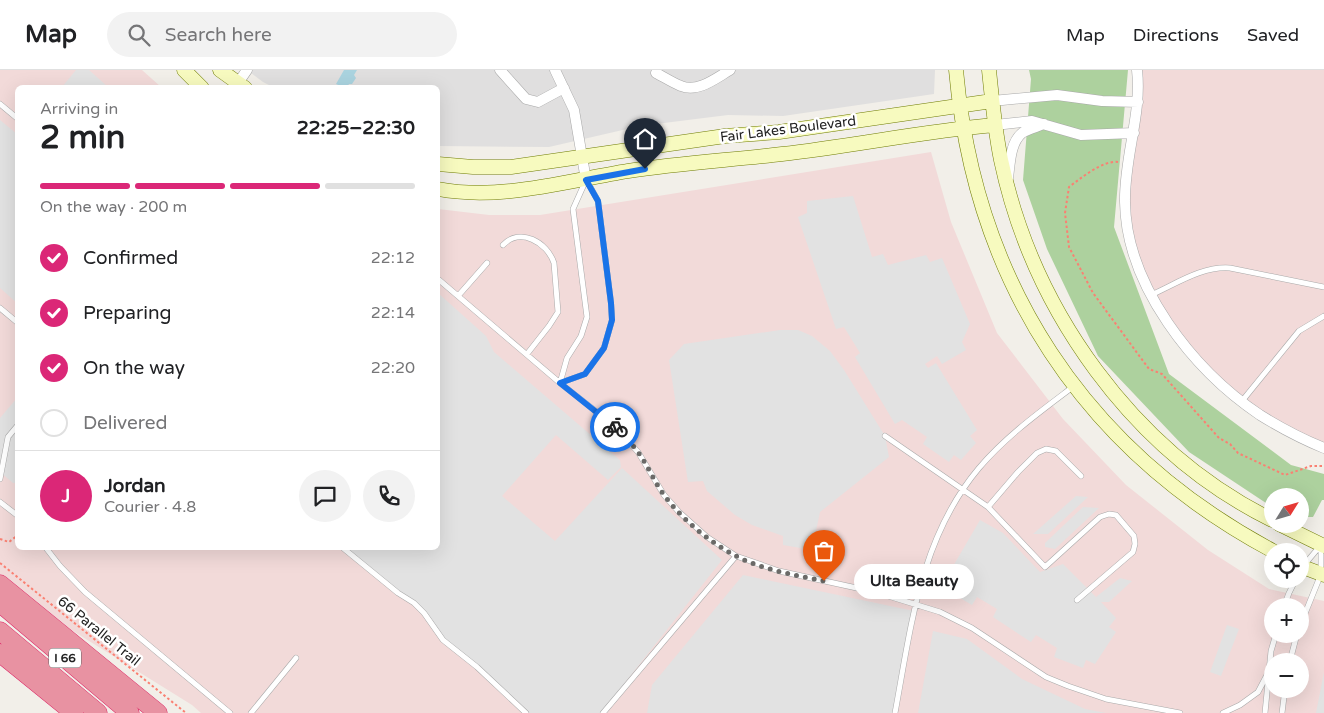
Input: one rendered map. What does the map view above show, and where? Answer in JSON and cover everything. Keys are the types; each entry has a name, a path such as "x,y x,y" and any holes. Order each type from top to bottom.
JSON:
{"highway":[{"path":"0,584 158,713"},
{"name":"I 66","path":"0,603 130,713"},
{"path":"0,631 98,713"},
{"path":"0,653 74,713"}],"main road":[{"path":"184,70 199,85"},
{"path":"220,70 236,85"},
{"path":"956,70 962,128 985,219 1006,272 1026,311 1074,386 1086,402 1132,450 1163,477 1200,506 1264,545"},
{"path":"989,70 995,125 1007,184 1024,239 1060,317 1086,357 1120,402 1165,446 1196,472 1236,500 1264,516"},
{"name":"Fair Lakes Boulevard","path":"440,164 473,167 511,166 725,136 779,132 992,101"},
{"name":"Fair Lakes Boulevard","path":"440,189 481,192 513,191 729,158 782,154 995,125"},
{"path":"1298,533 1323,545"},
{"path":"1309,573 1323,575"}],"street":[{"path":"238,85 247,70"},
{"path":"500,70 526,99 538,102 564,88"},
{"path":"555,70 574,110 586,180"},
{"path":"656,73 683,87 697,87 710,82 730,70"},
{"path":"1137,70 1138,102 1128,164 1125,202 1129,238 1134,256 1151,295 1164,316 1200,362 1217,380 1242,401 1281,427 1324,448"},
{"name":"Fair Lakes Boulevard","path":"992,101 1057,95 1102,101 1138,102"},
{"name":"Fair Lakes Boulevard","path":"995,125 1032,122 1081,134 1134,133"},
{"path":"1007,184 1011,155 1016,141 1022,134 1044,124"}],"lane":[{"path":"0,104 15,116"},
{"path":"560,383 585,374 604,348 612,320 598,201 586,180"},
{"path":"560,383 567,358 581,336 587,316 573,209 586,180"},
{"path":"503,246 516,237 528,238 546,248 552,255 554,262 558,312 527,354"},
{"path":"458,296 487,263"},
{"path":"1151,295 1217,267 1230,268 1324,288"},
{"path":"440,280 560,383 611,423 638,452 664,495 679,512 707,537 736,556 779,571 875,592 940,612 972,628 1046,677 1082,692 1124,703 1180,713"},
{"path":"0,308 15,320"},
{"path":"1242,401 1299,331 1324,316"},
{"path":"895,713 924,569 948,513 979,468 1000,446 1074,386"},
{"path":"0,478 8,437 15,429"},
{"path":"885,436 988,507 1045,567 1100,517 1109,514 1116,516 1134,536 1133,552 1076,600"},
{"path":"988,507 1018,472 1037,453 1046,449 1056,451 1081,476"},
{"path":"0,502 15,514"},
{"path":"1309,561 1323,545"},
{"path":"1309,606 1323,575 1323,545"},
{"path":"48,550 60,566 86,592 230,713"},
{"path":"345,550 398,593 414,603 424,613 443,640 477,667 526,713"},
{"path":"603,713 736,556"},
{"path":"251,713 296,658"},
{"path":"1223,713 1240,705 1258,692 1264,681"},
{"path":"1265,713 1266,698"},
{"path":"1282,713 1284,698"}],"path":[{"path":"1128,164 1113,161 1091,171 1069,187 1064,213 1069,247 1092,294 1128,338 1149,369 1162,374 1219,438 1230,444 1238,453 1285,475 1311,466 1324,466"},
{"path":"0,539 9,542 15,537"},
{"name":"66 Parallel Trail","path":"0,563 186,713"}],"shaded area":[{"path":"0,70 142,70 159,85 15,85 15,550 440,550 440,209 489,215 540,215 931,152 951,222 997,333 1063,419 1126,485 1208,550 1264,586 1264,588 1324,601 1324,713 201,713 192,705 36,608 0,577"},
{"path":"76,70 89,70 106,85 64,85"},
{"path":"247,70 935,70 934,94 783,116 728,115 640,126 549,147 440,146 440,85 269,85"},
{"path":"1137,70 1324,70 1324,448 1276,424 1217,380 1151,295 1126,219"},
{"path":"0,120 15,132 15,301 0,288"},
{"path":"853,196 872,257 883,254 888,265 926,255 930,262 942,258 970,324 962,342 966,350 942,364 937,356 925,364 928,368 936,363 977,430 970,436 976,443 961,460 954,455 949,462 923,444 927,437 902,420 895,424 855,357 860,353 844,327 836,329 798,217 807,213 807,201"},
{"path":"440,295 486,336 494,352 620,460 621,467 608,480 556,435 502,496 555,541 622,468 722,560 601,713 526,713 443,640 424,613 345,550 440,550"},
{"path":"780,330 798,330 812,336 830,351 885,436 889,457 820,512 812,550 783,545 783,536 752,525 735,515 707,491 703,481 688,482 669,360 684,344"},
{"path":"15,400 15,483 0,472 0,418"},
{"path":"1076,496 1088,497 1048,534 1033,534"},
{"path":"1083,507 1099,508 1055,549 1045,547 1045,543"},
{"path":"980,520 1003,533 1040,572 1063,564 1096,597 1120,578 1132,581 1109,602 1101,602 1116,618 1109,627 1116,632 1095,664 1086,660 1083,668 1054,657 1057,648 1036,635 1031,642 993,617 997,609 977,597 972,605 948,591 953,584 945,580"},
{"path":"743,575 914,611 895,713 647,713 652,685"},
{"path":"1227,625 1239,629 1221,676 1210,672"},
{"path":"933,631 967,639 1022,679 1085,709 1106,713 918,713"},
{"path":"1324,672 1324,713 1316,713"}],"green space":[{"path":"1029,70 1128,70 1114,227 1169,374 1291,465 1324,474 1324,500 1322,500 1313,517 1309,517 1309,488 1264,488 1264,502 1189,452 1098,356 1047,249 1023,180 1031,79"}],"water":[{"path":"344,70 357,70 354,75 356,78 352,84 336,84"}],"way so far":[{"path":"615,427 638,452 664,495 679,512 707,537 736,556 779,571 824,581"}],"place":[{"name":"Ulta Beauty","path":"824,581"}],"route":[{"path":"615,427 560,383 585,374 604,348 612,320 598,201 586,180 645,169"}]}
